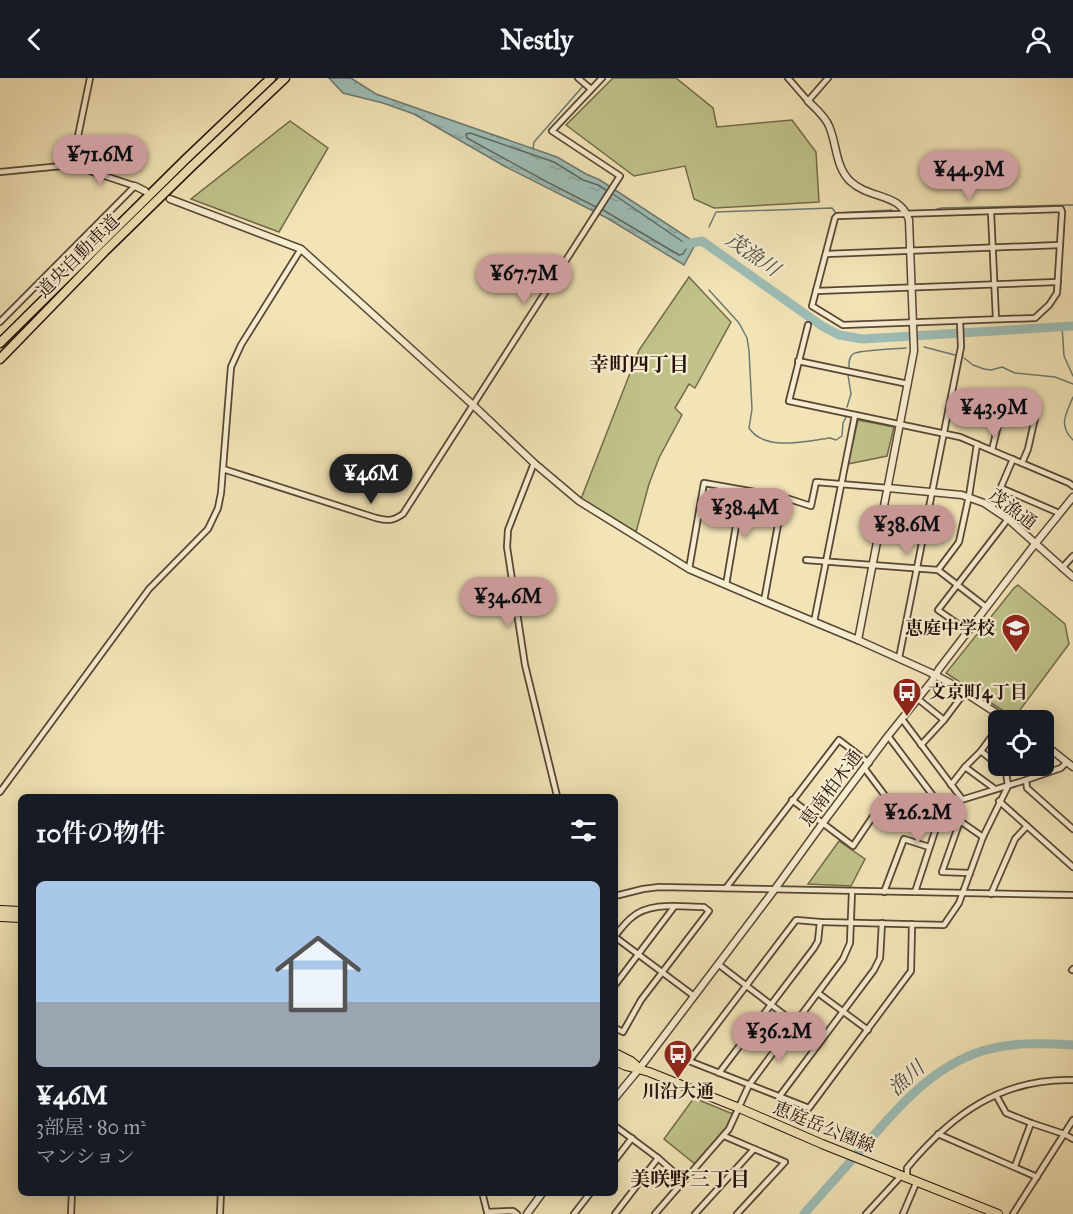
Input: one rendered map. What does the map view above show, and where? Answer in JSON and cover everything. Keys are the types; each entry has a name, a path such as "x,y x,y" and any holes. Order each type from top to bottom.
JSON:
{"highway":[{"name":"道央自動車道","path":"0,343 271,78"},
{"name":"道央自動車道","path":"0,359 105,251 285,78"}],"main road":[{"path":"0,910 18,911"},
{"path":"0,917 18,918"},
{"name":"恵庭岳公園線","path":"618,1054 631,1061 639,1069"},
{"name":"恵庭岳公園線","path":"618,1062 739,1108 822,1144 998,1214"}],"street":[{"path":"72,165 90,78"},
{"path":"578,78 587,86"},
{"path":"223,469 376,518 396,519 403,514 620,176 552,131 587,86 602,78"},
{"path":"788,78 830,127 837,158 850,181 859,188 899,203 909,220 914,351 858,640"},
{"path":"808,101 828,78"},
{"path":"0,172 72,165 145,191"},
{"path":"0,322 135,186"},
{"path":"170,199 301,249 534,463 579,501 689,569 936,675 991,710"},
{"path":"1061,209 1057,292 1049,305 1035,318 843,325 812,306 837,216 991,212 1061,209"},
{"path":"991,212 996,319"},
{"path":"826,254 1060,245"},
{"path":"0,792 149,589 208,529 218,508 221,493 231,367 241,345 301,249"},
{"path":"816,291 1058,282"},
{"path":"899,658 961,347 960,322"},
{"path":"808,325 789,401 960,437 1073,486"},
{"path":"798,361 908,384"},
{"path":"992,450 1004,401 1037,409 1028,449 1022,463"},
{"path":"814,622 855,415"},
{"path":"938,570 959,542 977,444"},
{"path":"992,508 1013,459"},
{"path":"534,463 508,530 507,547 525,666 557,794"},
{"path":"689,569 704,483 783,497 811,506 816,483 888,488"},
{"name":"茂漁通","path":"888,488 969,496 1008,519 1073,577"},
{"path":"1001,488 1059,513"},
{"path":"726,585 742,490"},
{"path":"764,602 783,497"},
{"name":"恵南柏木通","path":"618,1094 775,889 888,736 1073,497"},
{"path":"968,631 938,609 1008,519"},
{"path":"1062,568 1073,556"},
{"path":"806,560 938,570 987,607"},
{"path":"921,745 944,720 964,692"},
{"path":"918,699 944,720"},
{"path":"902,719 962,799"},
{"path":"888,736 942,805"},
{"path":"726,888 792,800 839,740 867,766 886,797 853,846 792,800"},
{"path":"951,785 988,741"},
{"path":"981,751 988,757"},
{"path":"1054,752 1073,767"},
{"path":"919,813 1061,768 1067,762"},
{"path":"965,767 995,789"},
{"path":"912,924 911,971 809,1108 689,1061 796,920 944,925 959,903 983,837 1008,786 1007,776"},
{"path":"1026,780 1027,788 1073,829"},
{"path":"999,801 1073,867"},
{"path":"915,892 942,805"},
{"path":"970,873 942,872 960,821 983,837"},
{"path":"991,894 1015,839 1027,826"},
{"path":"884,892 904,839 929,847"},
{"path":"618,895 659,887 1073,895"},
{"path":"655,1214 724,1136 749,1085 847,952 850,943 852,891"},
{"path":"618,981 674,907"},
{"path":"618,932 630,918 647,909 704,907 709,911 641,1000 623,1032 618,1030"},
{"path":"719,1073 814,948 818,941 820,922"},
{"path":"779,1097 874,970 880,958 882,923"},
{"path":"618,938 694,996"},
{"path":"718,964 795,1023"},
{"path":"818,993 868,1030"},
{"path":"866,1214 904,1176 907,1168 924,1147 968,1109 1023,1084 1073,1080"},
{"path":"996,1095 1006,1113 1073,1139"},
{"path":"1013,1214 1073,1120"},
{"path":"1014,1166 1031,1123"},
{"path":"618,1128 684,1181"},
{"path":"938,1134 1037,1177"},
{"path":"724,1136 785,1162 737,1214"},
{"path":"618,1156 632,1138"},
{"path":"695,1214 754,1149"},
{"path":"615,1214 658,1158"},
{"path":"903,1214 917,1181"},
{"path":"71,1214 72,1196"},
{"path":"220,1214 221,1196"},
{"path":"483,1196 487,1212 513,1211 517,1214"},
{"path":"527,1214 540,1196"},
{"path":"574,1214 588,1196"}],"green space":[{"path":"613,78 676,78 713,108 717,127 792,120 816,152 819,202 714,208 694,199 685,166 634,176 566,125"},
{"path":"290,121 328,148 279,232 191,199"},
{"path":"689,277 731,322 695,388 689,384 675,408 682,415 659,458 649,484 636,532 581,499 639,350"},
{"path":"858,420 894,427 887,456 848,464"},
{"name":"恵庭中学校","path":"1018,585 1065,624 1069,644 1020,710 1002,710 946,673"},
{"path":"839,841 865,859 851,886 808,884"},
{"path":"694,1098 733,1114 732,1123 695,1164 664,1139"}],"water":[{"path":"329,78 351,78 376,94 557,157 600,180 696,243 684,265 607,218 506,167 414,114 343,93"}],"waterway":[{"path":"533,149 534,142 584,85"},
{"path":"937,209 1073,205"},
{"path":"709,227 716,212 832,208 836,213 892,210"},
{"name":"茂漁川","path":"686,244 702,241 822,326 839,335 863,339 1073,326"},
{"path":"709,290 739,323 747,338 752,409 749,428 756,435 775,443 830,438 836,440 842,436 846,417"},
{"path":"1062,326 1064,356 1073,376"},
{"path":"924,347 955,355"},
{"path":"849,367 853,354 906,348"},
{"path":"964,358 984,369 1002,367 1015,373 1055,377 1073,384"},
{"path":"847,407 851,394 848,375"},
{"path":"1073,397 1065,419 1068,435 1073,440"},
{"name":"漁川","path":"804,1214 903,1103 947,1067 982,1051 1004,1046 1073,1045"}],"place":[{"name":"恵庭中学校","path":"1016,654"},
{"name":"文京町4丁目","path":"907,718"},
{"name":"川沿大通","path":"678,1080"}],"district":[{"name":"幸町四丁目","path":"639,364"},
{"name":"美咲野三丁目","path":"690,1179"}]}
